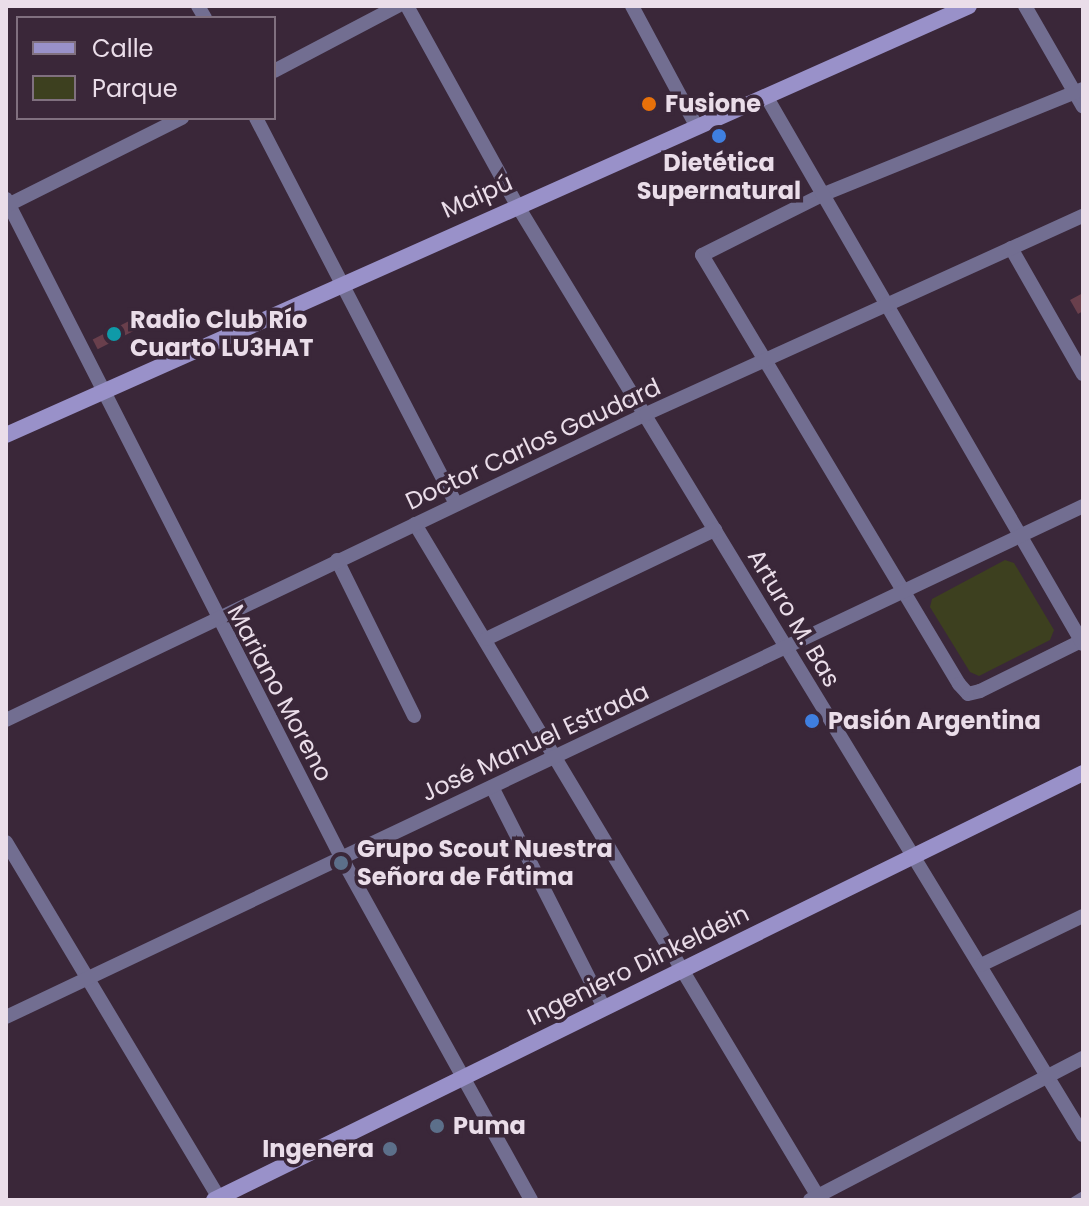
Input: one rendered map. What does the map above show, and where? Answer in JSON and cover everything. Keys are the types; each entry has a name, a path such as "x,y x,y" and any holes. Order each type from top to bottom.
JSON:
{"main road":[{"name":"Maipú","path":"6,435 106,392 341,282 969,6"},
{"name":"Ingeniero Dinkeldein","path":"218,1199 1083,773"}],"street":[{"path":"276,70 398,6"},
{"name":"Arturo M. Bas","path":"407,6 517,205 1083,1135"},
{"path":"632,6 697,127"},
{"path":"1025,6 1079,91 1083,107"},
{"path":"766,96 822,195 885,304 1082,642 968,694 702,255 822,195 1079,91"},
{"path":"7,203 178,120"},
{"path":"257,120 456,504"},
{"name":"Mariano Moreno","path":"7,203 106,392 216,619 341,857 461,1080 531,1200"},
{"name":"Doctor Carlos Gaudard","path":"6,720 646,414 1083,216"},
{"path":"1011,248 1083,374"},
{"name":"José Manuel Estrada","path":"6,1017 787,650 1083,506"},
{"path":"415,524 816,1199 1083,1058"},
{"path":"486,639 715,530"},
{"path":"337,560 414,716"},
{"path":"492,787 604,1008"},
{"path":"6,842 218,1199"},
{"path":"981,965 1083,916"}],"lane":[{"path":"1073,1200 1083,1194"}],"green space":[{"path":"1005,560 1014,563 1054,630 1050,640 979,676 970,672 930,607 932,599"}],"building":[{"path":"1083,293 1083,311 1078,314 1070,300"},
{"name":"Radio Club Río Cuarto LU3HAT","path":"131,320 136,330 98,349 93,340"}],"place":[{"name":"Fusione","path":"649,104"},
{"name":"Dietética Supernatural","path":"719,136"},
{"name":"Radio Club Río Cuarto LU3HAT","path":"114,334"},
{"name":"Pasión Argentina","path":"812,721"},
{"name":"Grupo Scout Nuestra Señora de Fátima","path":"341,863"},
{"name":"Puma","path":"437,1126"},
{"name":"Ingenera","path":"390,1149"}]}
